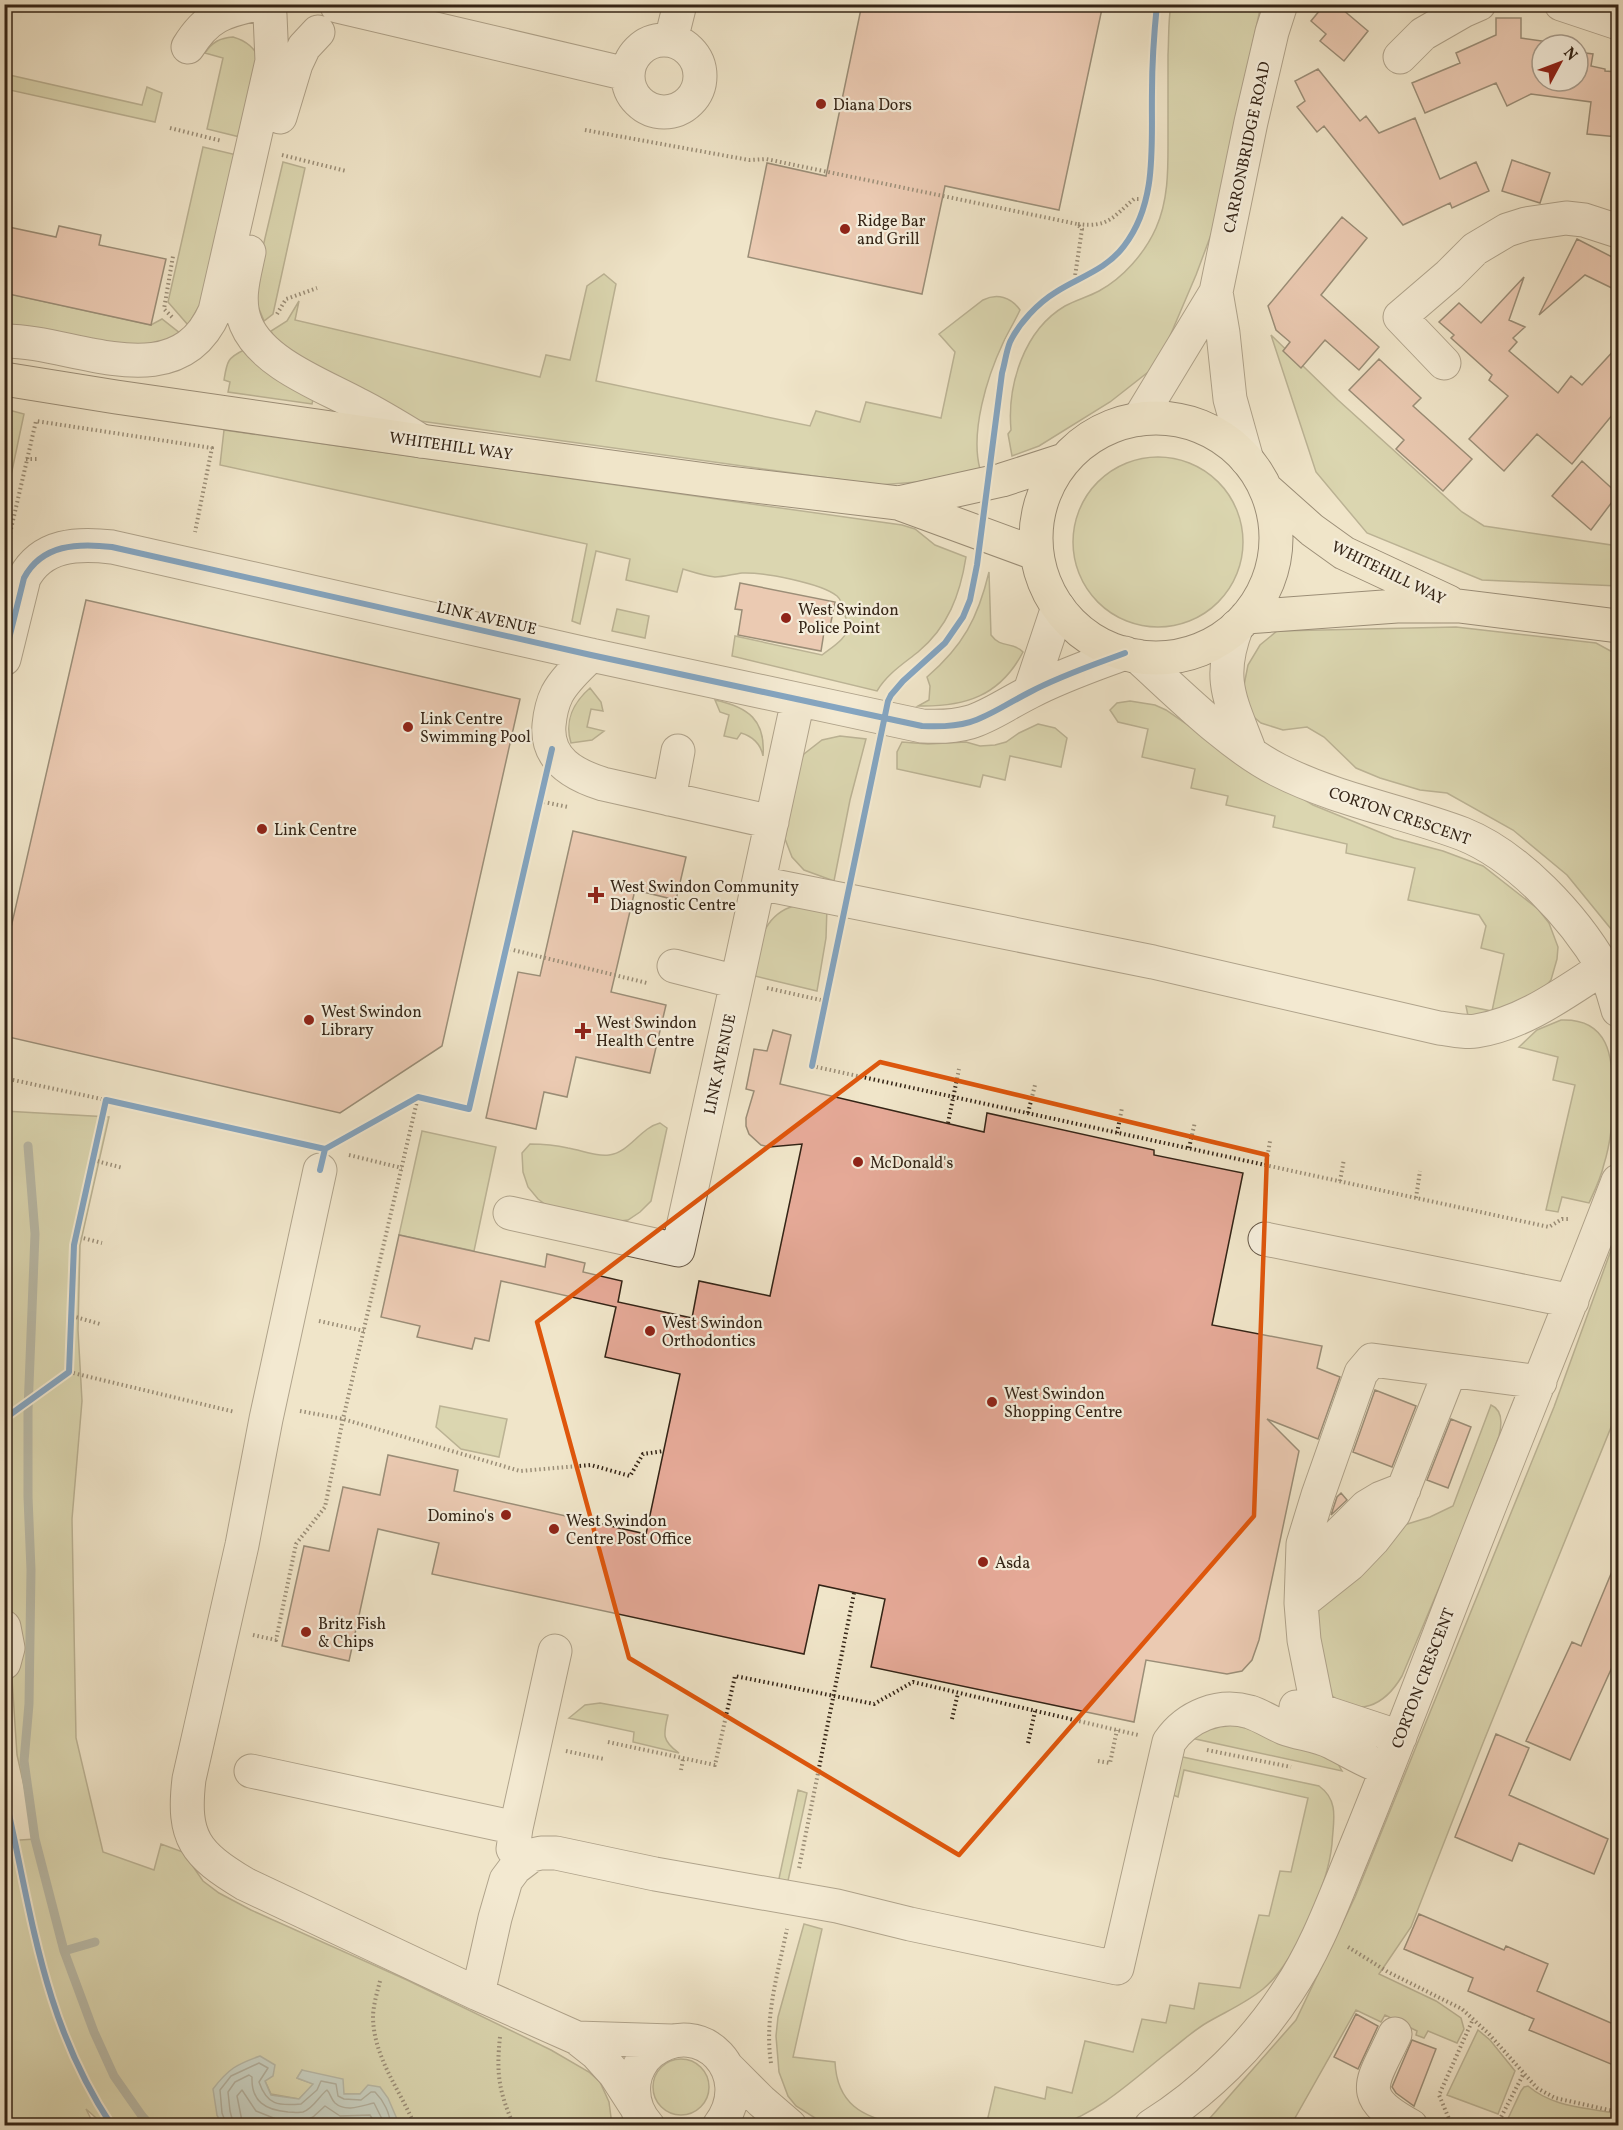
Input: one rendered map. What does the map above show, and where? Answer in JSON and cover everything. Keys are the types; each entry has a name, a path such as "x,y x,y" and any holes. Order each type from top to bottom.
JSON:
{"main road":[{"name":"WHITEHILL WAY","path":"4,379 421,441 720,482 898,503 1037,554"},
{"path":"1139,419 1179,420 1217,435 1233,446 1248,460 1266,489 1275,522 1275,552 1268,581 1242,621 1215,642 1190,652 1164,657 1131,655 1093,639 1074,625 1059,607 1045,582 1037,554 1038,513 1044,493 1064,460 1090,437 1105,429 1139,419"},
{"name":"WHITEHILL WAY","path":"898,503 1002,480 1064,460"},
{"name":"WHITEHILL WAY","path":"1266,489 1312,530 1344,553 1459,606"},
{"name":"WHITEHILL WAY","path":"1242,621 1397,606 1459,606 1618,626"}],"street":[{"path":"671,40 680,4"},
{"name":"CARRONBRIDGE ROAD","path":"1139,419 1216,291 1261,77 1281,4"},
{"path":"1400,57 1423,34 1479,4"},
{"path":"1561,4 1618,23"},
{"path":"421,441 281,363 259,345 246,325 242,311 241,290 280,118 296,64 304,46 327,26 334,17 338,5 627,74"},
{"path":"265,8 276,24 285,31 307,36 318,32"},
{"path":"188,47 211,19 227,12 265,8"},
{"path":"4,341 135,361 153,360 173,354 189,345 202,332 215,311 272,61 265,8"},
{"path":"671,40 679,43 694,55 700,71 698,89 687,104 671,112 660,112 640,104 628,86 627,74 632,59 641,47 655,41 671,40"},
{"path":"1444,363 1400,317 1449,275 1474,249 1507,230 1546,220 1566,218 1584,220 1618,231"},
{"name":"CARRONBRIDGE ROAD","path":"1216,291 1230,399 1248,460"},
{"name":"LINK AVENUE","path":"24,578 35,563 68,545 112,547 798,700 922,726 947,728 989,716 1030,692 1131,655"},
{"path":"4,659 24,578"},
{"path":"1030,692 1059,607"},
{"path":"1242,621 1230,644 1226,672 1232,704 1250,752"},
{"path":"591,655 567,678 557,693 550,716 548,734 558,760 588,779 772,822"},
{"name":"CORTON CRESCENT","path":"1131,655 1222,732 1275,769 1303,782 1456,832 1491,849 1516,867 1563,911 1604,968 1618,1010"},
{"name":"LINK AVENUE","path":"510,1213 678,1250 798,700"},
{"path":"669,799 678,751"},
{"path":"759,883 1153,962 1439,1028 1473,1032 1506,1024 1551,1002 1604,968"},
{"path":"674,966 737,982"},
{"path":"323,1159 266,1419 240,1556 189,1779 186,1804 191,1836 223,1871 245,1884 577,2038 596,2053 615,2074 643,2119"},
{"name":"CORTON CRESCENT","path":"1151,2126 1184,2103 1224,2068 1287,1994 1305,1965 1400,1737 1618,1181"},
{"path":"1264,1239 1572,1302"},
{"path":"1318,1710 1304,1640 1301,1603 1304,1544 1318,1495 1361,1373 1372,1360 1540,1382"},
{"path":"1301,1603 1362,1553 1394,1513 1450,1371"},
{"path":"1302,1570 1366,1507 1404,1489"},
{"path":"4,1627 8,1648 4,1663"},
{"path":"515,1868 513,1849 516,1828 555,1652"},
{"path":"1254,1713 1283,1706 1318,1710 1400,1737"},
{"path":"478,1994 502,1893 515,1868 532,1855 541,1853 556,1853 655,1874 837,1906 1117,1968 1169,1742 1181,1727 1206,1713 1229,1709 1254,1713 1283,1728 1331,1742 1352,1755 1387,1769"},
{"path":"251,1771 516,1828"},
{"path":"1395,2034 1373,2079 1372,2089 1381,2106 1411,2126"},
{"path":"577,2038 688,2040 704,2044 718,2053 733,2082 733,2098 728,2114 718,2126"},
{"path":"643,2119 633,2092 634,2078 648,2054 672,2041"},
{"path":"727,2067 790,2126"}],"path":[{"path":"585,130 749,160 766,159 1077,224 1094,226 1106,223 1134,199 1146,199"},
{"path":"1065,287 1077,281 1082,229 1077,224"},
{"path":"24,578 8,544 36,421 212,448 188,564"},
{"path":"26,459 37,459"},
{"path":"537,813 552,749"},
{"path":"539,801 573,809"},
{"path":"502,960 508,937"},
{"path":"505,948 668,988 674,966"},
{"path":"737,982 825,1000"},
{"path":"823,1011 827,989"},
{"path":"814,1055 812,1066 1549,1227 1562,1219 1576,1218 1602,1224"},
{"path":"948,1123 959,1070"},
{"path":"4,1078 118,1102"},
{"path":"1028,1113 1035,1085"},
{"path":"248,1634 276,1641 296,1544 325,1507 343,1419 418,1097"},
{"path":"408,1103 418,1097 428,1099"},
{"path":"104,1110 106,1100"},
{"path":"1117,1133 1122,1108"},
{"path":"1189,1148 1195,1122"},
{"path":"1266,1165 1270,1141"},
{"path":"90,1171 95,1150"},
{"path":"323,1159 402,1168"},
{"path":"1340,1181 1344,1159"},
{"path":"93,1160 123,1168"},
{"path":"1416,1198 1420,1171"},
{"path":"74,1245 78,1226"},
{"path":"75,1236 102,1243"},
{"path":"72,1304 72,1324"},
{"path":"289,1314 364,1331"},
{"path":"72,1316 100,1324"},
{"path":"69,1372 70,1362"},
{"path":"60,1378 69,1372 266,1419 293,1410 343,1419 520,1471 591,1465 630,1476 643,1454 664,1451"},
{"path":"834,1695 854,1593"},
{"path":"608,1742 715,1765 735,1676 874,1704 913,1682 1169,1742 1292,1767"},
{"path":"952,1719 958,1693"},
{"path":"1028,1743 1035,1711"},
{"path":"1098,1761 1110,1763 1117,1730"},
{"path":"681,1770 683,1759"},
{"path":"1320,1933 1352,1949 1388,1972 1462,2009 1488,2032 1537,2088 1555,2098 1618,2112"},
{"path":"388,1952 374,2009 376,2042 382,2060 415,2126"},
{"path":"509,2008 500,2038 498,2084 514,2126"},
{"path":"1452,2126 1439,2095 1473,2019"},
{"path":"1482,2126 1499,2121 1524,2073"}],"highlighted area":[{"path":"880,1062 1267,1155 1254,1516 959,1855 629,1658 537,1322"}],"green space":[{"path":"1171,5 1261,5 1212,232 1164,350 1152,369 1110,402 1039,446 1012,456 1008,434 1011,430 1012,395 1021,360 1029,344 1051,316 1065,306 1108,286 1125,272 1146,247 1160,217 1166,194 1168,171 1168,55"},
{"path":"233,37 250,46 261,60 248,139 207,129 223,58 205,53 217,41"},
{"path":"5,74 142,105 147,87 162,93 155,122 5,89"},
{"path":"203,147 241,156 208,291 188,325 168,302"},
{"path":"283,162 305,168 273,314 264,321 257,304 257,272"},
{"path":"604,274 616,284 596,381 810,426 816,411 860,422 866,402 941,418 955,352 939,334 983,300 993,297 1008,299 1020,310 997,357 986,388 977,438 980,469 917,482 879,485 420,421 300,362 275,339 271,331 287,321 299,301 295,320 540,377 546,355 570,360 587,286"},
{"path":"5,293 151,325 162,319 181,334 153,349 5,331"},
{"path":"1271,335 1338,400 1462,512 1484,526 1618,546 1618,586 1482,580 1367,533 1316,472"},
{"path":"244,350 314,395 312,404 228,392 230,382 224,380 227,365 231,358"},
{"path":"4,409 24,414 5,504"},
{"path":"224,430 902,525 915,529 935,545 966,557 956,597 945,621 918,652 890,674 877,691 732,656 735,636 822,655 842,639 849,625 840,599 829,591 791,579 763,574 742,573 715,577 683,569 677,592 626,580 630,559 596,551 580,624 572,621 587,544 220,465"},
{"path":"1158,457 1175,458 1191,463 1218,482 1237,509 1242,525 1242,559 1237,575 1218,602 1191,621 1175,626 1158,627 1141,626 1125,621 1098,602 1079,575 1074,559 1073,542 1074,525 1079,509 1098,482 1125,463 1141,458"},
{"path":"989,572 991,635 999,642 1023,652 1004,679 980,696 951,704 918,706 929,700 930,686 927,677 960,642 974,617"},
{"path":"617,609 649,616 645,638 612,631"},
{"path":"1456,627 1596,643 1618,655 1618,943 1611,929 1567,875 1513,830 1447,793 1420,790 1356,768 1324,737 1307,727 1283,730 1261,723 1249,713 1243,690 1248,665 1260,645 1277,631"},
{"path":"590,688 601,702 603,711 591,709 587,727 604,731 592,740 571,743 569,727 572,712 579,699"},
{"path":"715,700 745,711 758,724 763,744 763,756 758,744 749,736 741,733 737,739 724,736 729,715 720,712"},
{"path":"1130,701 1155,705 1166,710 1237,759 1313,805 1394,838 1443,851 1483,866 1538,909 1549,923 1558,947 1551,980 1544,988 1505,1014 1468,1016 1466,1006 1492,1011 1504,954 1481,948 1486,926 1479,915 1408,900 1415,868 1346,853 1347,844 1273,827 1275,816 1226,805 1228,796 1191,788 1195,769 1142,757 1148,729 1118,722 1110,710 1117,703"},
{"path":"1038,724 1055,728 1067,738 1061,767 1010,756 1005,780 983,775 980,787 897,769 897,752 902,742 928,744 966,742 980,746 995,745 1006,742"},
{"path":"840,736 866,739 850,800 834,881 804,870 792,857 785,839 797,768 804,754 822,740"},
{"path":"794,906 827,907 826,938 817,991 751,975 768,924 783,910"},
{"path":"1561,1020 1577,1021 1589,1026 1599,1033 1605,1042 1612,1067 1613,1104 1606,1156 1600,1179 1589,1203 1562,1197 1558,1212 1546,1210 1575,1085 1553,1080 1558,1057 1519,1047 1537,1030"},
{"path":"4,1111 109,1117 80,1245 78,1330 82,1401 72,1519 76,1738 103,1852 154,1870 161,1844 183,1852 203,1881 219,1893 251,1910 407,1980 551,2050 589,2072 600,2082 609,2102 612,2125 394,2125 360,2094 344,2094 302,2070 297,2078 314,2084 299,2099 271,2094 265,2081 274,2065 217,2115 222,2125 104,2125 86,2109 94,2125 5,2125 5,1841 35,1839 39,1852 17,1755 5,1573"},
{"path":"660,1123 667,1128 651,1201 628,1220 613,1222 553,1210 538,1199 528,1187 523,1172 522,1153 530,1144 554,1145 609,1155 623,1149"},
{"path":"422,1131 496,1147 474,1251 399,1235"},
{"path":"1618,1231 1618,1410 1411,1927 1379,1974 1436,2001 1461,2018 1464,2029 1457,2043 1428,2031 1424,2038 1416,2035 1417,2031 1385,2015 1381,2022 1356,2010 1291,2125 1203,2126 1296,2020 1355,1897 1554,1407"},
{"path":"1491,1405 1500,1414 1499,1436 1457,1545 1402,1676 1387,1695 1370,1706 1350,1706 1339,1701 1329,1693 1312,1604 1401,1526 1430,1517 1453,1506"},
{"path":"440,1406 507,1419 499,1457 461,1449 436,1427"},
{"path":"600,1703 668,1715 665,1737 669,1745 679,1753 633,1742 634,1732 569,1718 585,1705"},
{"path":"1229,1724 1295,1739 1338,1764 1342,1771 1191,1738 1198,1732"},
{"path":"1178,1756 1319,1786 1326,1792 1334,1812 1332,1844 1324,1880 1308,1922 1286,1961 1263,1989 1198,2029 1089,2112 1053,2126 986,2126 995,2087 1045,2099 1047,2087 1072,2093 1085,2041 1133,2052 1142,2019 1166,2023 1170,2005 1194,2009 1199,1983 1240,1988 1259,1915 1269,1916 1280,1871 1291,1872 1308,1798 1184,1770 1178,1797 1173,1795"},
{"path":"798,1790 807,1793 786,1890 777,1888"},
{"path":"804,1924 822,1929 793,2057 835,2062 841,2088 846,2098 854,2106 874,2118 900,2125 826,2125 796,2106 788,2096 779,2072 776,2036 778,2017"},
{"path":"1478,2030 1490,2040 1515,2071 1498,2114 1447,2095"},
{"path":"681,2059 696,2064 704,2072 709,2087 704,2102 696,2110 681,2115 666,2110 658,2102 653,2087 658,2072 666,2064"},
{"path":"1528,2086 1559,2103 1618,2114 1618,2125 1505,2125 1521,2091"}],"water":[{"path":"260,2056 275,2065 273,2076 265,2081 271,2095 299,2099 313,2084 297,2078 302,2070 343,2079 344,2094 360,2094 368,2085 380,2087 388,2098 397,2119 395,2125 222,2125 217,2115 213,2089 234,2068"}],"building":[{"path":"862,4 1103,4 1059,210 945,186 922,294 748,257 767,163 826,176"},
{"path":"1325,4 1336,4 1368,31 1344,61 1320,41 1326,34 1311,21"},
{"path":"1496,18 1521,18 1521,38 1530,39 1530,93 1590,93 1590,54 1593,54 1591,66 1605,69 1605,71 1618,72 1618,137 1587,134 1591,102 1531,94 1507,106 1496,83 1425,113 1412,83 1460,63 1456,53 1496,35"},
{"path":"1318,69 1360,121 1366,116 1379,133 1415,118 1440,179 1476,162 1489,191 1452,208 1450,203 1403,225 1324,126 1317,132 1297,107 1305,101 1295,81"},
{"path":"1512,160 1550,173 1540,203 1502,191"},
{"path":"1342,217 1367,238 1321,295 1379,347 1359,370 1325,340 1301,368 1283,351 1290,342 1276,330 1268,306"},
{"path":"4,226 56,237 59,226 101,235 99,245 166,259 151,325 4,293"},
{"path":"1577,239 1618,260 1618,291 1585,275 1539,315"},
{"path":"1524,277 1509,320 1525,327 1513,338 1517,342 1509,351 1558,393 1571,376 1582,385 1618,346 1618,408 1572,464 1537,434 1504,471 1469,439 1508,396 1489,380 1492,375 1451,338 1454,335 1439,322 1459,303 1481,323"},
{"path":"1379,359 1421,398 1413,406 1472,459 1443,491 1396,449 1404,440 1349,390"},
{"path":"1582,461 1618,494 1591,530 1552,496"},
{"name":"West Swindon Police Point","path":"740,583 835,602 830,627 825,626 821,651 738,635 742,610 735,609"},
{"name":"Link Centre","path":"86,600 520,699 442,1046 340,1113 4,1036 4,958"},
{"path":"573,831 686,857 676,900 635,890 611,992 666,1005 650,1073 576,1057 567,1097 544,1092 536,1129 486,1118 518,972 540,976"},
{"name":"West Swindon Shopping Centre","path":"773,1030 791,1035 780,1084 984,1132 987,1113 1154,1150 1154,1155 1243,1173 1212,1325 1322,1346 1317,1368 1340,1377 1318,1439 1267,1419 1299,1451 1259,1640 1252,1660 1242,1671 1227,1674 1146,1660 1134,1722 871,1667 885,1599 819,1585 804,1654 432,1574 439,1543 378,1529 349,1661 282,1646 304,1546 329,1551 343,1487 380,1495 388,1455 458,1470 454,1491 646,1534 680,1374 605,1357 616,1307 501,1281 489,1341 475,1338 472,1349 417,1337 420,1326 381,1317 399,1235 545,1267 547,1254 585,1263 583,1272 622,1281 618,1302 692,1318 699,1281 770,1296 802,1144 769,1147 761,1145 749,1134 746,1126 754,1091 746,1089 754,1049 767,1051"},
{"path":"1375,1390 1416,1406 1392,1467 1353,1452"},
{"path":"1451,1419 1471,1427 1448,1488 1427,1480"},
{"path":"1341,1493 1347,1500 1331,1515 1337,1497"},
{"path":"1618,1557 1618,1654 1570,1760 1526,1741 1572,1642 1581,1646"},
{"path":"1496,1734 1529,1748 1509,1795 1608,1839 1594,1874 1519,1843 1512,1861 1455,1837"},
{"path":"1419,1914 1504,1950 1506,1946 1548,1964 1537,1991 1618,2026 1618,2067 1529,2030 1534,2019 1468,1991 1473,1978 1404,1949"},
{"path":"1356,2014 1378,2026 1358,2069 1334,2057"},
{"path":"1412,2040 1436,2049 1414,2106 1396,2093 1392,2087"}],"waterway":[{"path":"28,1146 35,1234 28,1410 31,1570 29,1704 24,1761 35,1839 64,1951 94,2032 114,2076 151,2126"},
{"path":"64,1951 95,1942"}],"cycle path":[{"path":"812,1066 888,701 903,681 945,643 963,617 970,600 977,565 1002,373 1010,342 1024,321 1042,302 1101,267 1117,254 1135,229 1143,211 1148,192 1152,152 1152,69 1157,4"},
{"path":"4,659 24,578 41,558 51,552 86,545 112,547 591,655 922,726 968,723 1053,681 1125,653"},
{"path":"320,1170 325,1149 418,1097 469,1109 552,749"},
{"path":"4,1419 69,1372 74,1245 106,1100 325,1149"},
{"path":"4,1792 32,1922 54,2005 69,2046 88,2086 112,2126"}],"place":[{"name":"Diana Dors","path":"821,104"},
{"name":"Ridge Bar and Grill","path":"845,229"},
{"name":"West Swindon Police Point","path":"786,618"},
{"name":"Link Centre Swimming Pool","path":"408,727"},
{"name":"Link Centre","path":"262,829"},
{"name":"West Swindon Community Diagnostic Centre","path":"596,895"},
{"name":"West Swindon Library","path":"309,1020"},
{"name":"West Swindon Health Centre","path":"583,1031"},
{"name":"McDonald's","path":"858,1162"},
{"name":"West Swindon Orthodontics","path":"650,1331"},
{"name":"West Swindon Shopping Centre","path":"992,1402"},
{"name":"Domino's","path":"506,1515"},
{"name":"West Swindon Centre Post Office","path":"554,1529"},
{"name":"Asda","path":"983,1562"},
{"name":"Britz Fish & Chips","path":"306,1632"}]}
